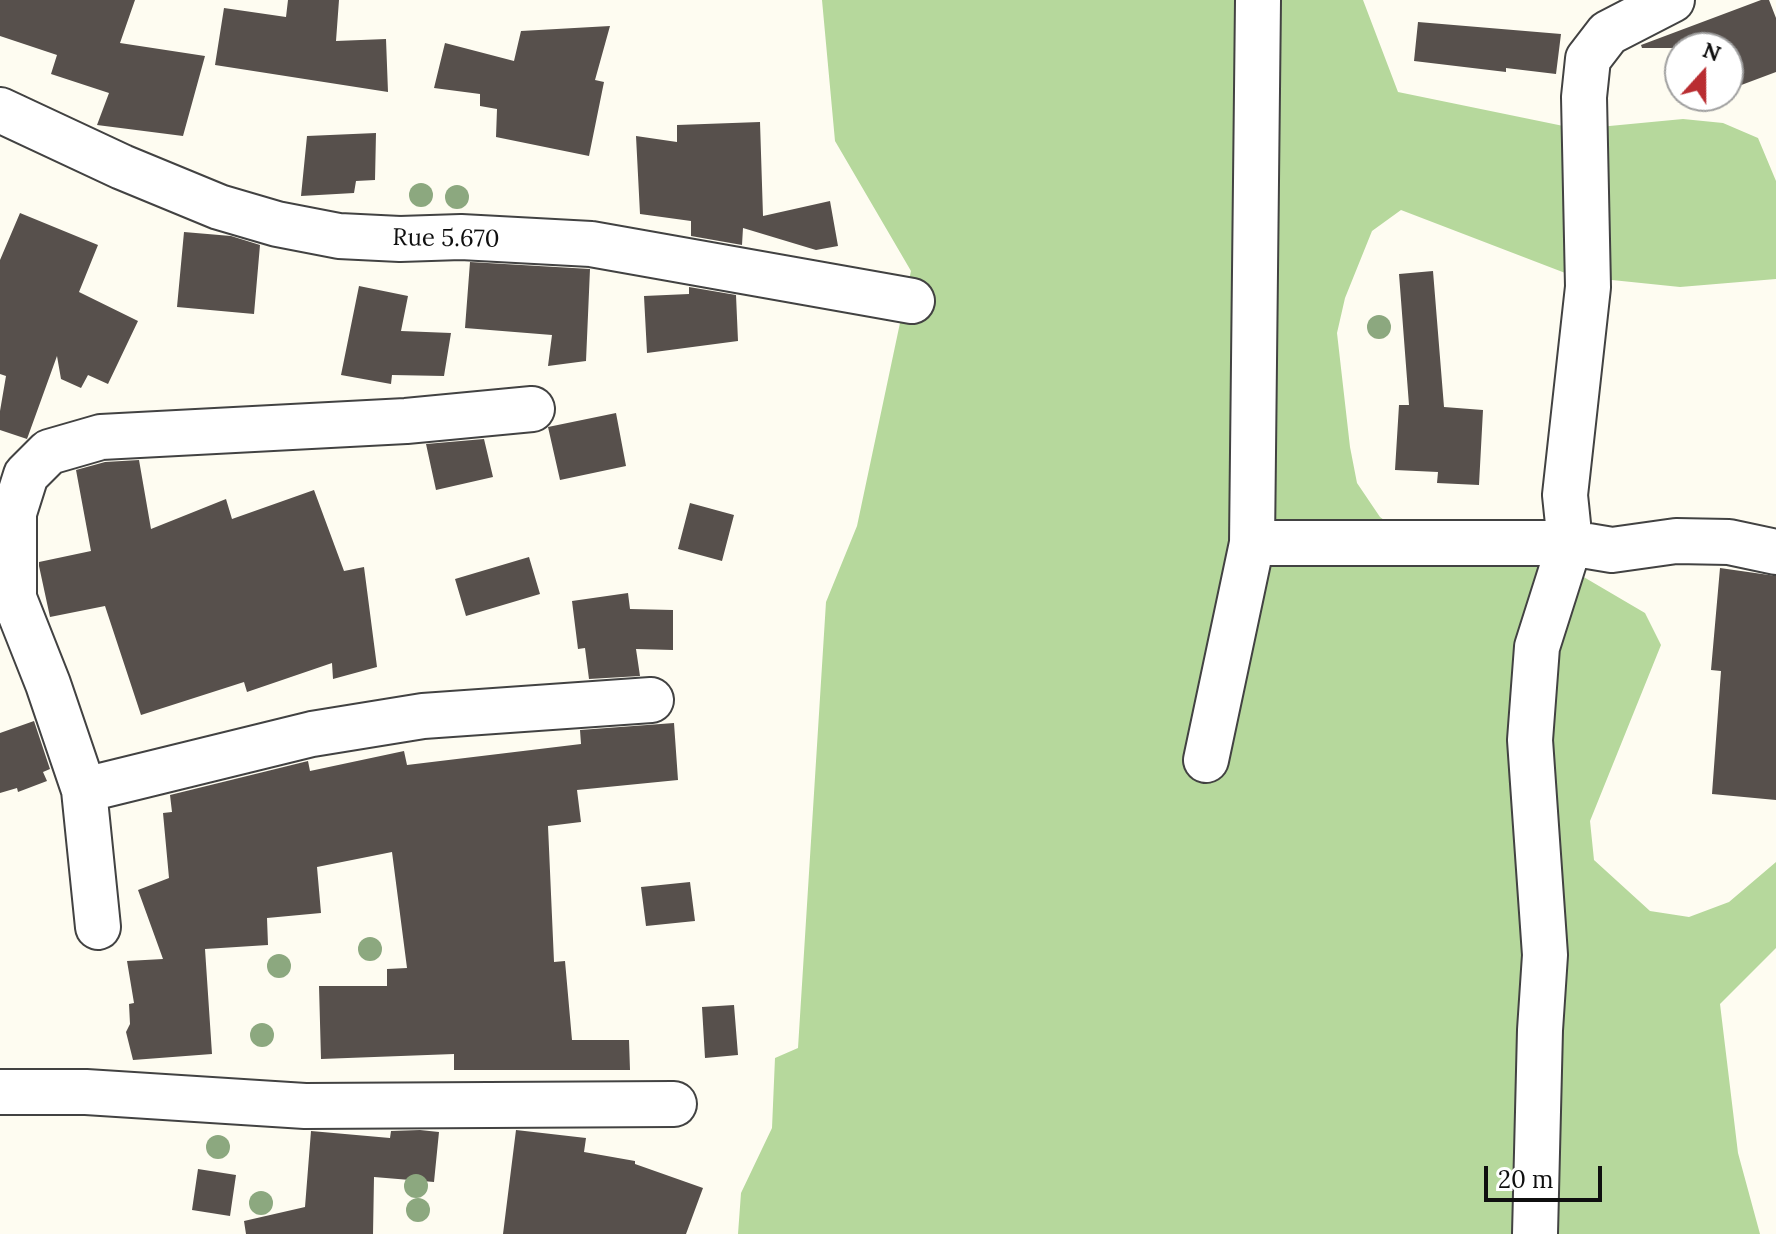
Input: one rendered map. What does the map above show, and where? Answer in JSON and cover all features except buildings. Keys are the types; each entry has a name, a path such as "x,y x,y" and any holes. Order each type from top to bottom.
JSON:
{"street":[{"path":"1206,760 1252,543 1258,0"},
{"path":"1535,1234 1545,955 1530,740 1537,647 1570,543 1565,495 1588,287 1584,97 1588,59 1608,33 1672,0"},
{"name":"Rue 5.670","path":"0,110 136,173 219,207 277,224 339,236 400,239 461,237 591,244 912,301"},
{"path":"98,927 84,790 48,684 7,600 14,513 26,475 49,452 101,437 392,422 532,409"},
{"path":"1252,543 1570,543 1612,550 1676,541 1729,542 1776,552"},
{"path":"84,790 312,734 395,720 651,700"},
{"path":"0,1092 86,1092 305,1106 674,1104"}],"green space":[{"path":"822,0 1363,0 1398,92 1578,129 1683,119 1723,123 1758,138 1776,181 1776,279 1680,287 1573,276 1401,210 1372,231 1345,298 1337,333 1357,483 1380,517 1411,540 1553,559 1645,613 1661,645 1590,821 1594,860 1650,911 1689,917 1729,902 1776,862 1776,948 1720,1004 1738,1153 1760,1234 738,1234 741,1193 772,1128 775,1058 798,1048 826,602 857,526 911,271 835,141"}]}
